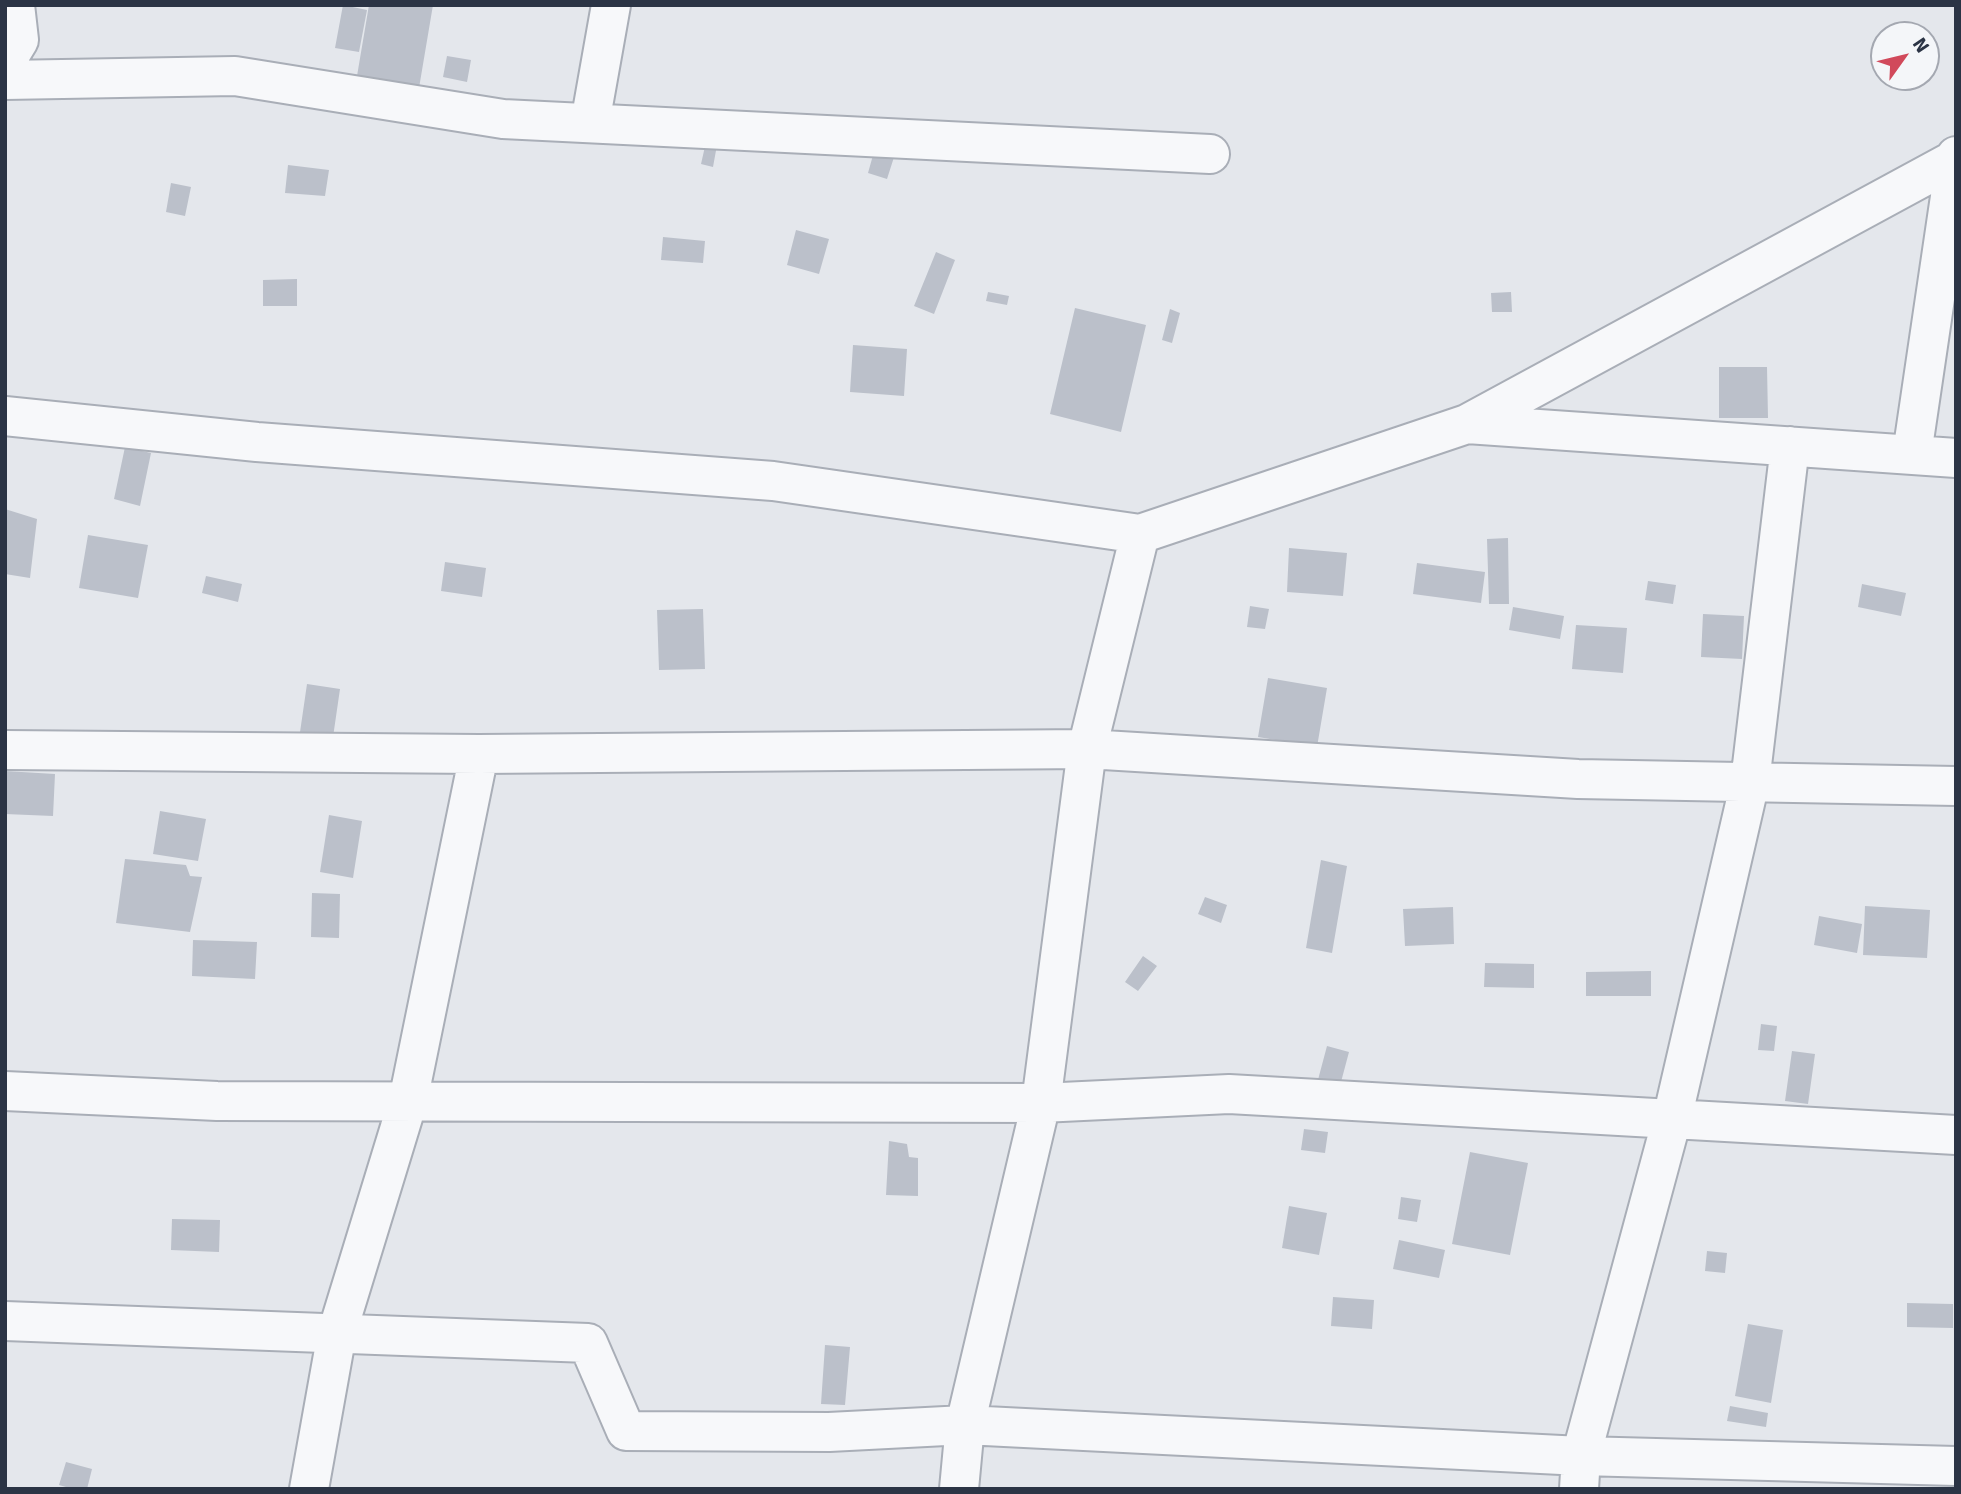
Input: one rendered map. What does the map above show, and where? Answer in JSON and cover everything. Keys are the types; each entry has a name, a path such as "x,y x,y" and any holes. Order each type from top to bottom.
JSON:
{"street":[{"path":"5,63 19,40 15,5"},
{"path":"590,122 611,5"},
{"path":"5,80 235,76 503,118 1210,154"},
{"path":"5,416 257,442 773,481 1140,534 1467,424 1956,158"},
{"path":"1912,454 1956,158"},
{"path":"1467,424 1956,458"},
{"path":"1580,1472 1672,1119 1750,782 1790,446"},
{"path":"959,1489 965,1425 1041,1102 1087,749 1140,534"},
{"path":"5,750 479,754 1087,749 1578,779 1956,786"},
{"path":"309,1489 337,1333 408,1101 479,754"},
{"path":"5,1091 217,1101 1041,1102 1229,1094 1956,1135"},
{"path":"5,1321 587,1343 626,1431 829,1432 965,1425 1580,1472 1956,1466"}],"building":[{"path":"343,5 367,10 359,52 335,48"},
{"path":"369,5 433,5 419,88 357,76"},
{"path":"447,56 471,60 467,82 443,77"},
{"path":"706,142 717,145 713,167 701,164"},
{"path":"875,148 895,154 887,179 868,173"},
{"path":"288,165 329,170 325,196 285,193"},
{"path":"171,183 191,187 185,216 166,212"},
{"path":"796,230 829,239 819,274 787,265"},
{"path":"663,237 705,241 703,263 661,260"},
{"path":"936,252 955,260 934,314 914,306"},
{"path":"297,279 297,306 263,306 263,280"},
{"path":"988,292 1009,296 1007,305 986,301"},
{"path":"1511,292 1512,312 1492,312 1491,293"},
{"path":"1075,308 1146,325 1121,432 1050,414"},
{"path":"1170,309 1180,313 1172,343 1162,340"},
{"path":"853,345 907,349 904,396 850,392"},
{"path":"1719,367 1767,367 1768,418 1719,418"},
{"path":"125,447 151,453 140,506 114,499"},
{"path":"5,509 37,519 30,578 5,574"},
{"path":"88,535 148,545 138,598 79,588"},
{"path":"1508,538 1509,604 1489,604 1487,539"},
{"path":"1289,548 1347,553 1343,596 1287,592"},
{"path":"445,562 486,568 482,597 441,591"},
{"path":"1417,563 1485,572 1481,603 1413,594"},
{"path":"206,576 242,584 238,602 202,593"},
{"path":"1648,581 1676,585 1673,604 1645,600"},
{"path":"1862,584 1906,593 1901,616 1858,607"},
{"path":"1250,606 1269,609 1265,629 1247,627"},
{"path":"1513,607 1564,616 1560,639 1509,630"},
{"path":"703,609 705,669 659,670 657,610"},
{"path":"1703,614 1744,616 1742,659 1701,657"},
{"path":"1576,625 1627,628 1623,673 1572,669"},
{"path":"1268,678 1327,688 1317,747 1258,737"},
{"path":"307,684 340,689 332,744 299,739"},
{"path":"5,771 55,774 53,816 5,814"},
{"path":"160,811 206,819 198,861 153,854"},
{"path":"329,815 362,821 353,878 320,872"},
{"path":"125,859 186,865 190,876 202,877 190,932 116,923"},
{"path":"1321,860 1347,866 1332,953 1306,948"},
{"path":"312,893 340,894 339,938 311,937"},
{"path":"1205,897 1227,905 1221,923 1198,914"},
{"path":"1865,906 1930,910 1927,958 1863,955"},
{"path":"1453,907 1454,944 1405,946 1403,909"},
{"path":"1819,916 1862,924 1857,953 1814,945"},
{"path":"193,940 257,942 255,979 192,976"},
{"path":"1143,956 1157,966 1138,991 1125,982"},
{"path":"1485,963 1534,964 1534,988 1484,987"},
{"path":"1651,971 1651,996 1586,996 1586,972"},
{"path":"1761,1024 1777,1026 1774,1051 1758,1050"},
{"path":"1327,1046 1349,1052 1337,1097 1315,1091"},
{"path":"1792,1051 1815,1054 1808,1104 1785,1101"},
{"path":"1304,1129 1328,1132 1325,1153 1301,1150"},
{"path":"889,1141 907,1144 909,1157 918,1158 918,1196 886,1195"},
{"path":"1470,1152 1528,1163 1510,1255 1452,1244"},
{"path":"1401,1197 1421,1200 1417,1222 1398,1219"},
{"path":"1289,1206 1327,1213 1319,1255 1282,1248"},
{"path":"172,1219 220,1220 219,1252 171,1250"},
{"path":"1399,1240 1445,1250 1439,1278 1393,1269"},
{"path":"1707,1251 1727,1253 1725,1273 1705,1271"},
{"path":"1333,1297 1374,1300 1372,1329 1331,1326"},
{"path":"1907,1303 1953,1304 1953,1328 1907,1327"},
{"path":"1748,1324 1783,1330 1771,1403 1735,1396"},
{"path":"825,1345 850,1347 845,1405 821,1404"},
{"path":"1730,1406 1768,1413 1766,1427 1727,1421"},
{"path":"66,1462 92,1469 87,1489 59,1485"}]}
